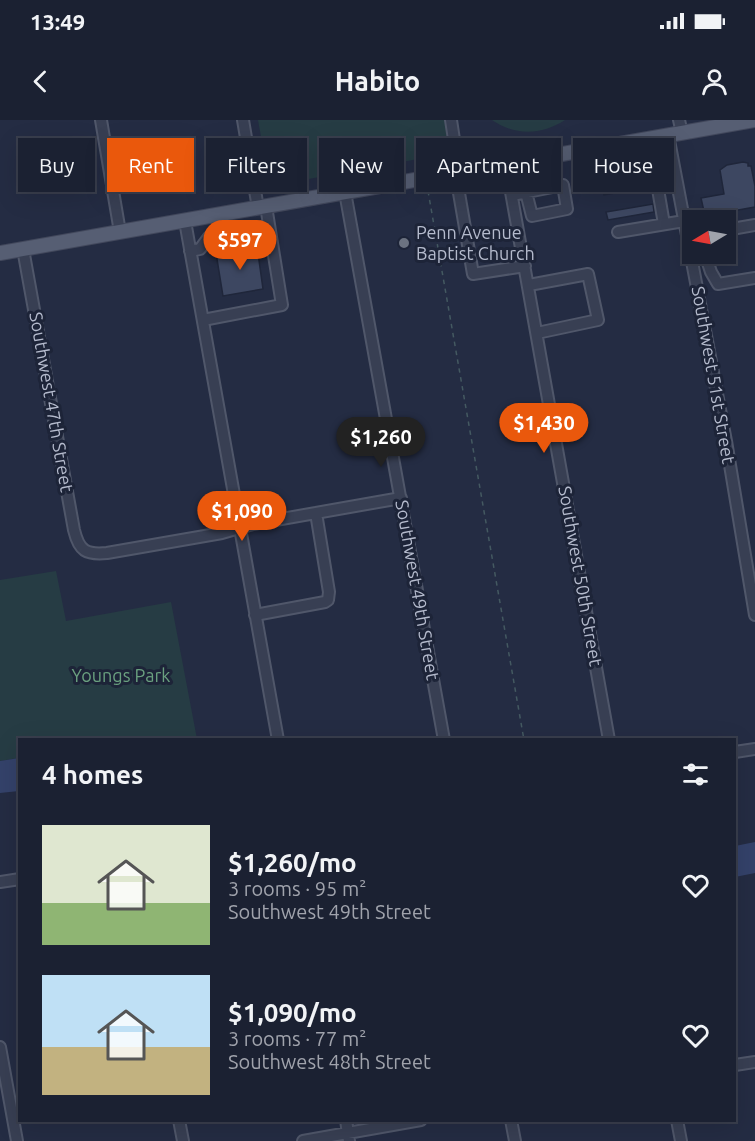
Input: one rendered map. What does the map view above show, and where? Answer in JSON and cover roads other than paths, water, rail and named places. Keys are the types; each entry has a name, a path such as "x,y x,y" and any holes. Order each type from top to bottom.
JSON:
{"main road":[{"path":"644,138 677,129 755,120"},
{"path":"0,253 345,192"}],"street":[{"path":"101,120 120,232"},
{"path":"203,320 282,305 269,226 262,207 243,120"},
{"path":"451,120 454,138"},
{"name":"Southwest 51st Street","path":"677,129 679,193 682,210"},
{"name":"Southwest 49th Street","path":"345,192 444,738"},
{"path":"459,192 473,274 525,266"},
{"name":"Southwest 50th Street","path":"511,192 609,738"},
{"path":"512,195 526,192"},
{"path":"658,192 664,224"},
{"path":"659,197 679,193"},
{"path":"184,221 278,738"},
{"path":"618,232 682,221"},
{"path":"736,228 755,225"},
{"path":"190,251 200,249 209,237 269,226"},
{"name":"Southwest 47th Street","path":"23,249 76,540 85,551 97,554 240,528"},
{"path":"709,264 718,284 755,278"},
{"name":"Southwest 51st Street","path":"693,265 755,615"},
{"path":"529,285 588,274 598,320 537,333"},
{"path":"240,528 401,498"},
{"path":"255,615 328,600 329,592 316,513"},
{"path":"736,752 755,749"},
{"path":"0,882 18,879"},
{"path":"0,1047 17,1141"},
{"path":"736,1065 755,1062"},
{"path":"179,1122 183,1141"},
{"path":"346,1122 349,1137"},
{"path":"303,1141 349,1137 413,1122"},
{"path":"511,1122 515,1141"},
{"path":"677,1122 681,1141"}],"water":[{"path":"18,758 18,791 0,793 0,761"},
{"path":"755,842 755,873 736,877 736,846"}],"place":[{"name":"Penn Avenue Baptist Church","path":"404,243"}],"park label":[{"name":"Youngs Park","path":"121,676"}]}
